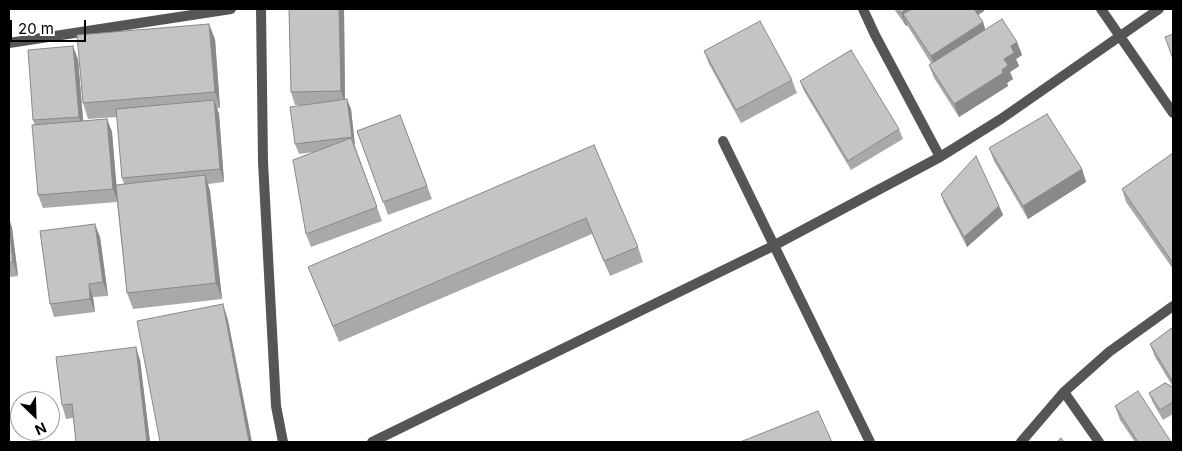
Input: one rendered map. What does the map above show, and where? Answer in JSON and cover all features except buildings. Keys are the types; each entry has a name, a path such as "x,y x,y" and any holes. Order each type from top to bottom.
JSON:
{"street":[{"path":"9,43 231,9"},
{"path":"261,9 264,172 276,406 283,442"},
{"path":"863,9 940,157"},
{"path":"1101,9 1173,114"},
{"path":"372,442 773,246 940,157 1001,119 1119,35 1159,9"},
{"path":"723,141 870,442"},
{"path":"1021,442 1064,392 1110,352 1173,306"},
{"path":"1064,392 1099,442"}]}
